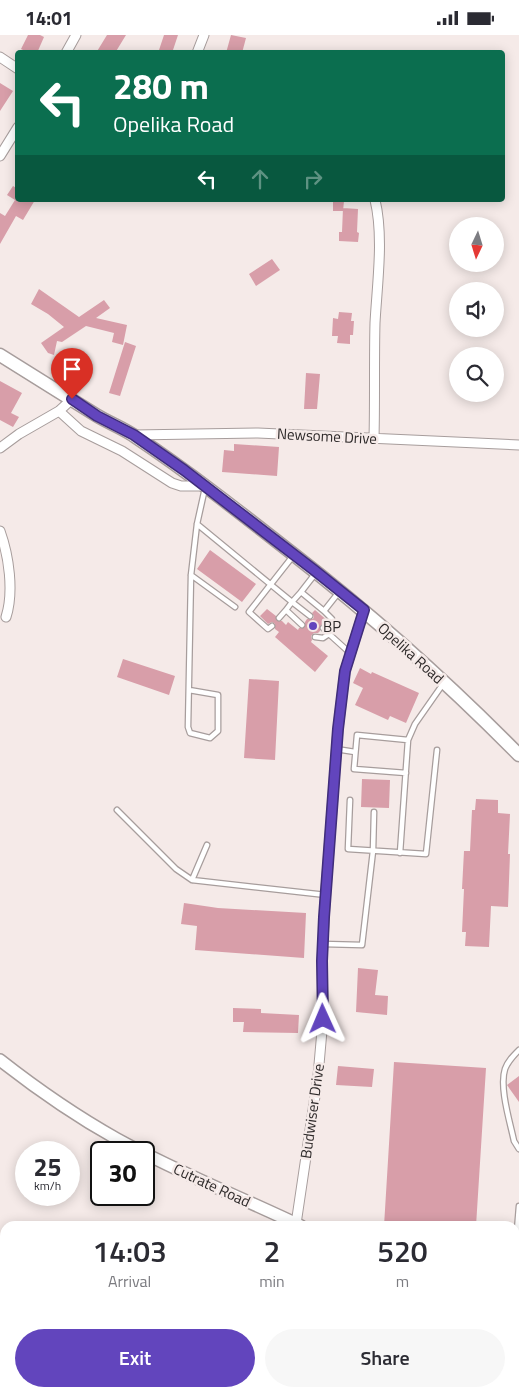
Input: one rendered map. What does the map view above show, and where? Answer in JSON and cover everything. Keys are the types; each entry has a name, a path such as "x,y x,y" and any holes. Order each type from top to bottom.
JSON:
{"main road":[{"name":"Opelika Road","path":"0,355 97,416 134,435 205,486 317,572 364,610 519,755"}],"street":[{"path":"68,50 76,35"},
{"path":"198,50 204,35"},
{"path":"0,57 15,67"},
{"path":"0,156 15,132"},
{"path":"374,438 375,324 378,265 378,226 375,202"},
{"path":"0,448 19,434 59,411 72,399"},
{"path":"59,411 81,431 122,451 172,483 181,486 205,486"},
{"name":"Newsome Drive","path":"134,435 258,433 519,445"},
{"path":"0,531 6,547 10,593 10,605 6,617"},
{"name":"Budwiser Drive","path":"299,1221 323,1019 323,944 336,749 345,671 364,610"},
{"name":"Cutrate Road","path":"0,1060 67,1109 117,1139 289,1221"}],"lane":[{"path":"189,690 218,695 218,731 210,738 190,733 188,727 191,575 197,524 205,486"},
{"path":"197,524 310,616"},
{"path":"272,626 268,629 249,612 294,555"},
{"path":"278,618 317,572"},
{"path":"191,575 235,607"},
{"path":"324,611 340,591"},
{"path":"301,593 332,619 333,629 329,635 323,638 315,637"},
{"path":"286,610 302,625"},
{"path":"323,628 350,653"},
{"path":"400,853 408,740 414,724 444,683"},
{"path":"406,773 354,769 355,752 357,735 408,740"},
{"path":"336,749 355,752"},
{"path":"350,800 348,849 426,855 437,750"},
{"path":"117,810 176,869 192,880 326,895"},
{"path":"323,944 362,945 373,851 374,812"},
{"path":"192,880 206,845"},
{"path":"519,1050 510,1059 504,1070 503,1085 514,1141 519,1149"},
{"path":"518,1221 519,1206"}],"building":[{"path":"28,35 44,37 38,50 21,49"},
{"path":"107,35 126,35 117,50 98,50"},
{"path":"164,35 178,35 173,50 159,50"},
{"path":"231,35 246,38 243,50 227,50"},
{"path":"0,83 13,91 0,111"},
{"path":"13,186 15,187 15,200 7,195"},
{"path":"15,200 15,202 34,202 23,220 16,216 0,244 0,213 5,216"},
{"path":"333,202 344,202 343,211 333,211"},
{"path":"343,208 358,209 358,242 339,241 339,232 342,232"},
{"path":"272,259 280,270 256,286 249,274"},
{"path":"39,289 79,317 104,300 110,308 96,318 127,325 123,345 112,342 114,333 86,326 62,342 57,341 54,355 48,353 41,343 64,327 48,314 31,304"},
{"path":"339,312 352,313 351,321 354,321 353,335 350,335 350,344 337,343 338,336 332,336 333,318 338,319"},
{"path":"125,342 136,346 120,396 109,393"},
{"path":"306,373 320,374 317,409 304,409"},
{"path":"0,381 22,393 11,413 19,417 13,427 0,420"},
{"path":"234,444 279,447 277,476 222,472 224,450 234,451"},
{"path":"210,550 256,584 242,602 197,569"},
{"path":"267,609 276,616 277,621 282,621 286,625 288,622 298,630 305,627 307,619 313,619 312,613 315,610 328,621 325,625 320,626 318,633 314,633 311,636 311,642 328,656 315,672 275,637 279,632 275,629 275,624 272,622 268,624 260,616"},
{"path":"123,659 175,676 169,695 117,677"},
{"path":"360,668 419,693 406,723 390,716 388,720 355,705 363,688 353,683"},
{"path":"249,679 279,681 275,760 244,758"},
{"path":"362,779 390,780 389,808 361,807"},
{"path":"476,799 498,800 498,813 510,814 508,907 491,906 489,947 465,946 466,932 462,932 464,851 470,851 472,810 475,810"},
{"path":"184,903 218,908 306,913 304,958 195,950 197,926 181,924"},
{"path":"358,968 378,970 375,995 388,996 387,1015 356,1012"},
{"path":"233,1008 261,1009 261,1013 299,1015 298,1033 243,1032 244,1022 233,1022"},
{"path":"394,1062 486,1068 476,1221 384,1221"},
{"path":"338,1066 374,1069 372,1087 336,1085"},
{"path":"519,1076 519,1102 507,1085"}],"place":[{"name":"BP","path":"313,626"}],"route":[{"path":"72,399 97,416 134,435 184,470 364,610 345,671 338,729 324,917 322,961 323,1019"}]}
